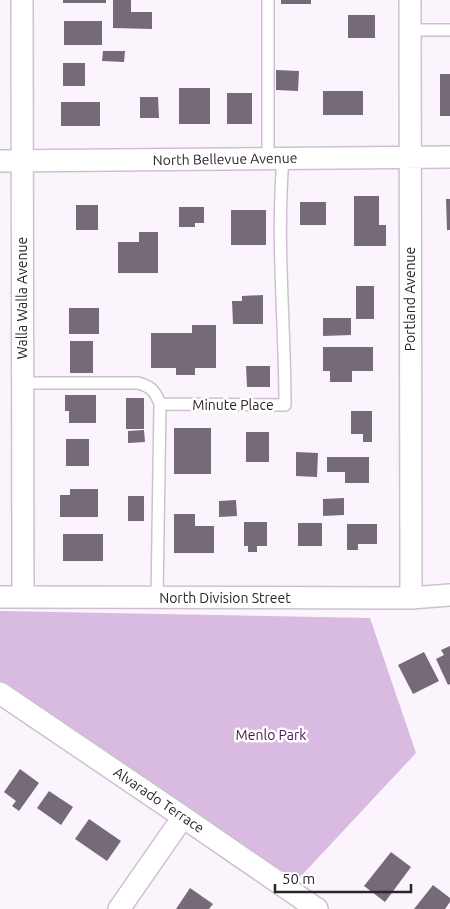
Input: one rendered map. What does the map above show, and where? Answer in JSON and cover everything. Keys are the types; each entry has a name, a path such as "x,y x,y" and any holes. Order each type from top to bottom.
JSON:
{"street":[{"name":"Walla Walla Avenue","path":"22,0 23,597"},
{"name":"Portland Avenue","path":"410,0 411,598"},
{"name":"North Bellevue Avenue","path":"0,161 450,158"},
{"name":"North Division Street","path":"0,597 411,598 450,595"},
{"name":"Alvarado Terrace","path":"0,693 317,909"},
{"path":"119,909 183,817"}],"lane":[{"path":"268,0 276,159"},
{"path":"410,30 450,30"},
{"name":"Minute Place","path":"160,404 285,405 280,212 276,159"},
{"path":"22,383 138,383 147,386 155,393 160,404 157,598"}],"green space":[{"name":"Menlo Park","path":"0,611 370,618 416,753 288,890 0,693"}],"building":[{"path":"63,0 106,0 106,3 63,3"},
{"path":"113,0 131,0 131,12 152,12 152,29 113,28"},
{"path":"281,0 311,0 311,4 281,4"},
{"path":"348,15 375,15 375,38 348,38"},
{"path":"64,21 102,21 102,45 64,45"},
{"path":"103,51 125,51 124,62 102,61"},
{"path":"63,63 85,63 85,86 63,86"},
{"path":"276,70 299,71 298,91 276,90"},
{"path":"440,74 450,74 450,116 440,116"},
{"path":"179,88 210,88 210,124 179,124"},
{"path":"323,91 363,91 363,115 323,115"},
{"path":"227,93 252,93 252,124 227,124"},
{"path":"140,97 158,97 159,118 140,118"},
{"path":"61,102 100,102 100,126 61,126"},
{"path":"354,196 379,196 379,225 386,225 386,246 354,246"},
{"path":"446,199 450,199 450,230 447,230"},
{"path":"300,202 326,202 326,225 300,225"},
{"path":"76,205 98,205 98,230 76,230"},
{"path":"179,207 204,207 204,223 195,223 195,227 179,227"},
{"path":"231,210 266,210 266,245 231,245"},
{"path":"139,232 158,232 158,273 118,273 118,242 139,242"},
{"path":"356,286 374,286 374,319 356,319"},
{"path":"263,295 263,324 233,324 232,301 242,301 242,296"},
{"path":"69,308 99,308 99,334 69,334"},
{"path":"323,318 351,318 351,335 323,336"},
{"path":"192,325 216,325 216,368 195,368 195,375 176,375 176,368 151,368 151,333 192,333"},
{"path":"70,341 93,341 93,373 70,373"},
{"path":"323,347 373,347 373,371 352,371 352,382 330,382 330,371 323,371"},
{"path":"246,366 270,366 270,387 247,387"},
{"path":"65,395 96,395 96,423 69,423 69,411 65,411"},
{"path":"126,398 144,398 144,429 126,429"},
{"path":"351,411 372,411 372,442 363,442 363,434 351,434"},
{"path":"174,428 211,428 211,474 174,474"},
{"path":"144,430 145,442 128,443 128,431"},
{"path":"246,432 269,432 269,462 246,462"},
{"path":"66,439 89,439 89,466 66,466"},
{"path":"296,452 318,453 317,477 296,476"},
{"path":"327,457 369,457 369,483 345,483 345,472 327,472"},
{"path":"70,489 98,489 98,517 60,517 60,495 70,495"},
{"path":"128,496 144,496 144,521 128,521"},
{"path":"344,498 344,515 323,516 323,499"},
{"path":"236,500 237,516 219,517 219,501"},
{"path":"174,514 195,514 195,526 214,526 214,553 174,553"},
{"path":"244,522 267,522 267,546 257,546 257,552 248,552 248,546 244,546"},
{"path":"298,523 322,523 322,546 298,546"},
{"path":"347,524 377,524 377,544 358,544 358,550 347,550"},
{"path":"63,534 103,534 103,561 63,561"},
{"path":"450,646 450,684 448,685 436,659 444,655 441,650"},
{"path":"424,652 439,681 413,694 398,665"},
{"path":"20,769 39,783 19,811 12,806 16,801 4,792"},
{"path":"49,791 73,807 61,825 37,808"},
{"path":"89,819 121,841 107,861 75,839"},
{"path":"391,852 411,867 385,902 364,886"},
{"path":"433,885 450,898 450,902 445,909 414,909"},
{"path":"190,888 213,904 209,909 176,909"}]}
